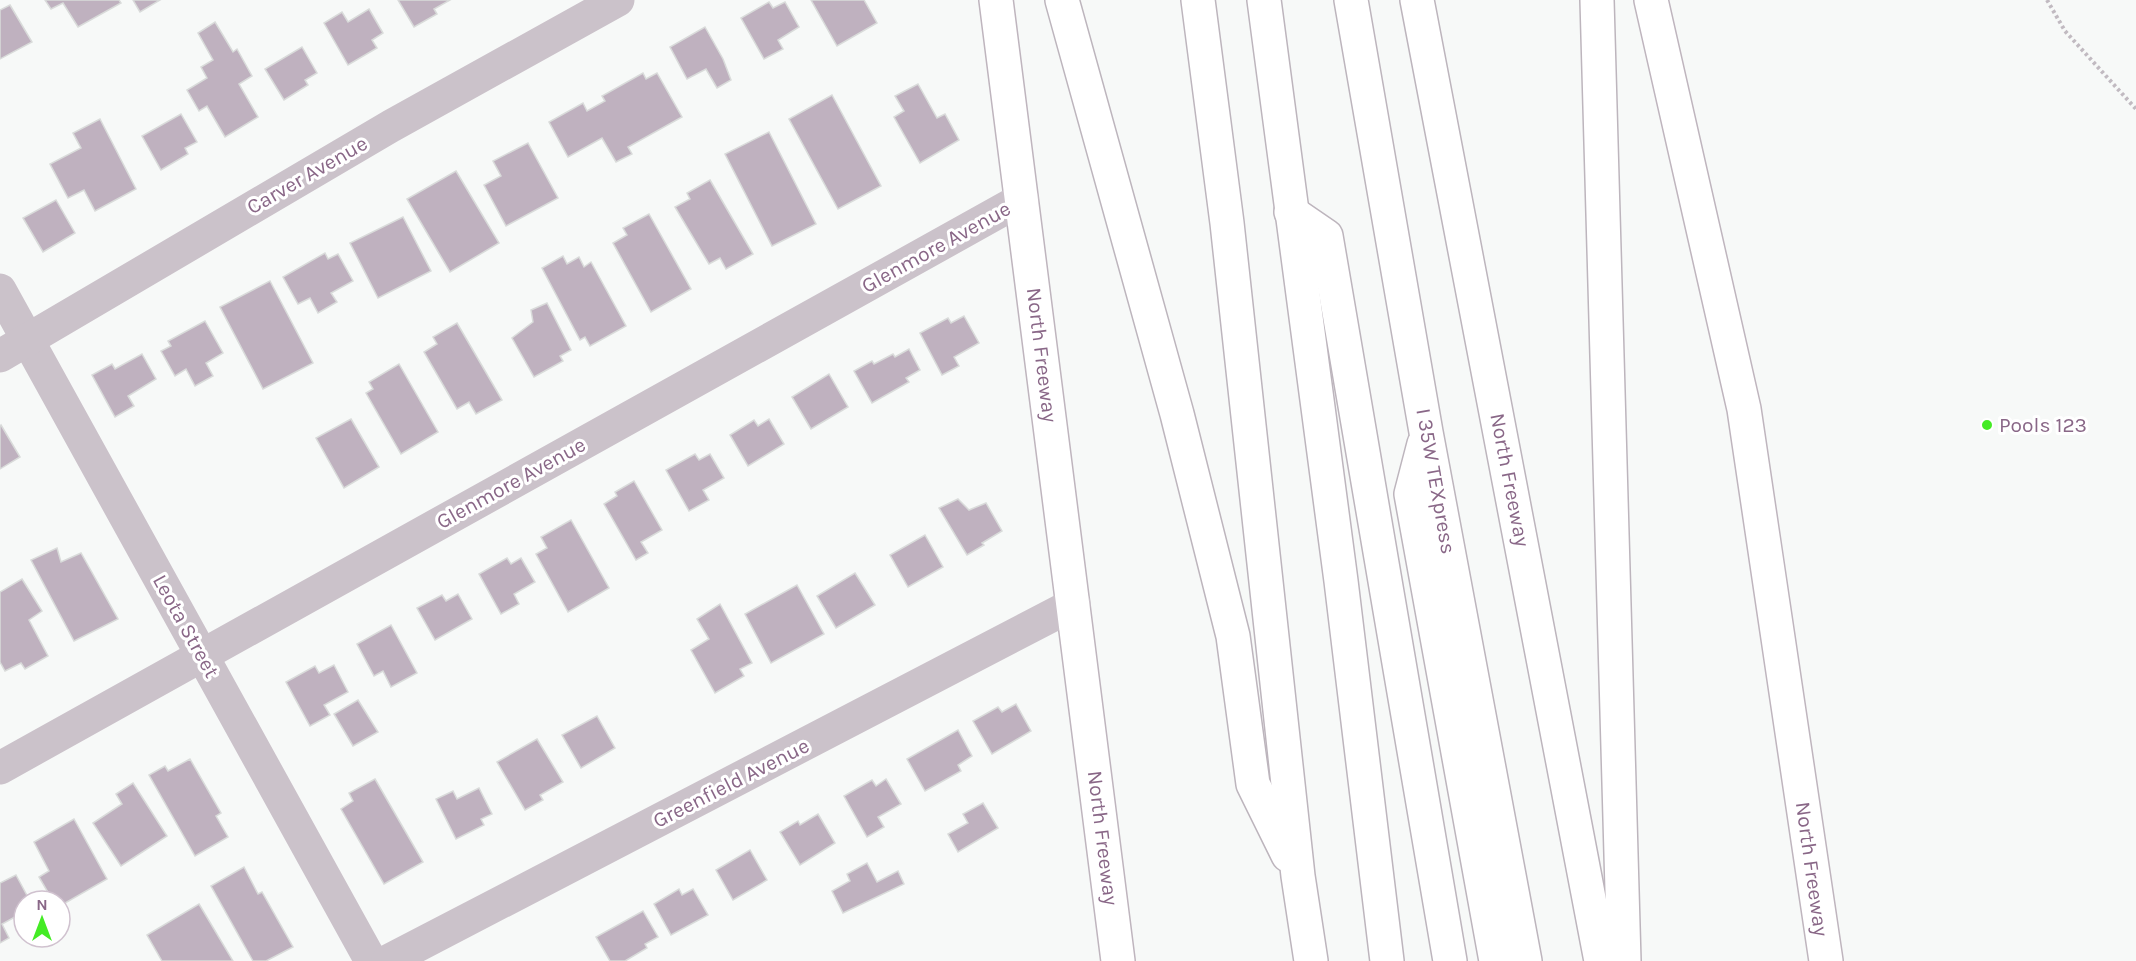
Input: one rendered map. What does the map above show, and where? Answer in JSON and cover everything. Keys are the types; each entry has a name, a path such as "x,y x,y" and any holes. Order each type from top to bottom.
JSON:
{"main road":[{"name":"North Freeway","path":"996,0 1118,961"},
{"path":"1062,0 1178,414 1230,624 1253,784 1298,876"},
{"path":"1198,0 1227,223 1298,876 1311,961"},
{"path":"1264,0 1341,581 1387,961"},
{"name":"I 35W TEXpress","path":"1351,0 1426,432 1525,961"},
{"name":"North Freeway","path":"1417,0 1601,961"},
{"path":"1597,0 1624,961"},
{"name":"North Freeway","path":"1651,0 1744,409 1826,961"},
{"path":"1291,212 1326,236 1450,961"},
{"path":"1426,432 1411,494 1496,961"}],"street":[{"name":"Carver Avenue","path":"14,348 391,126 618,0"},
{"name":"Glenmore Avenue","path":"0,768 1022,199"},
{"name":"Leota Street","path":"0,290 14,348 202,655 371,961"},
{"name":"Greenfield Avenue","path":"388,961 1074,604"}],"path":[{"path":"2047,0 2065,31 2136,109"}],"building":[{"path":"45,0 119,0 121,3 78,27 63,3 51,9"},
{"path":"133,0 160,0 140,12"},
{"path":"398,0 450,0 434,9 437,14 414,27"},
{"path":"811,0 864,0 877,23 837,46"},
{"path":"769,2 773,8 785,2 799,27 778,40 783,49 764,59 741,18"},
{"path":"10,5 32,42 0,59 0,10"},
{"path":"369,9 383,33 372,40 377,48 348,65 324,23 342,12 348,22"},
{"path":"215,22 233,52 237,49 252,76 239,84 258,117 225,137 207,106 199,111 187,90 207,78 201,67 213,60 198,33"},
{"path":"705,27 723,59 731,80 717,88 706,69 687,79 670,47"},
{"path":"302,47 317,73 305,80 308,85 284,100 265,69"},
{"path":"643,73 646,79 657,73 682,117 628,147 632,154 616,162 602,138 568,157 549,122 583,103 587,111 605,101 602,96"},
{"path":"918,84 937,118 945,114 959,140 920,163 894,117 904,111 895,96"},
{"path":"832,95 881,186 838,209 789,119"},
{"path":"181,114 197,142 185,148 188,154 161,170 142,136"},
{"path":"100,119 136,189 95,211 84,190 68,198 50,164 81,148 73,133"},
{"path":"769,132 816,224 772,246 725,154"},
{"path":"528,143 558,198 506,226 484,185 501,176 493,161"},
{"path":"456,171 499,243 450,272 407,199"},
{"path":"710,180 753,254 726,269 720,258 709,264 675,207 690,199 687,193"},
{"path":"56,200 75,233 43,252 23,218"},
{"path":"649,214 691,289 651,312 613,243 627,235 623,228"},
{"path":"403,217 431,271 378,298 350,243"},
{"path":"325,253 328,259 338,254 353,281 331,293 337,302 318,313 310,298 298,304 283,277"},
{"path":"563,256 567,264 579,257 584,267 591,262 626,326 590,346 585,337 580,340 542,268"},
{"path":"270,281 313,363 263,389 220,307"},
{"path":"547,303 571,350 560,356 563,361 534,377 512,338 533,322 531,310"},
{"path":"964,316 979,343 954,357 959,366 942,375 920,333 948,318 951,323"},
{"path":"205,321 223,353 206,363 213,376 195,386 186,369 175,376 161,351 171,346 168,341"},
{"path":"457,323 502,400 476,414 469,402 457,409 424,352 437,344 433,337"},
{"path":"909,349 920,370 906,378 909,382 872,403 854,371 872,361 874,364 893,354 895,357"},
{"path":"142,354 156,379 128,396 134,406 115,417 92,375 112,364 115,369"},
{"path":"399,364 438,432 401,454 366,393 373,389 369,382"},
{"path":"829,374 848,407 811,429 792,397"},
{"path":"351,419 379,467 344,488 316,438"},
{"path":"769,419 784,444 748,466 730,435 754,420 758,426"},
{"path":"0,426 20,457 0,469"},
{"path":"695,454 699,460 710,454 724,478 703,490 709,500 689,511 666,470"},
{"path":"634,481 662,530 641,542 648,553 636,560 604,504 617,496 615,492"},
{"path":"958,499 969,510 986,503 1002,531 967,555 939,508"},
{"path":"571,520 609,588 568,612 536,554 547,548 541,537"},
{"path":"925,535 943,567 908,587 890,555"},
{"path":"57,548 61,562 81,553 118,619 74,641 31,560"},
{"path":"507,558 511,564 521,558 535,582 514,594 519,604 501,614 479,574"},
{"path":"855,573 875,605 836,628 817,596"},
{"path":"22,579 42,611 29,620 48,656 25,669 21,663 5,671 0,662 0,592"},
{"path":"797,585 824,634 771,663 745,614"},
{"path":"458,594 472,619 435,640 417,608 442,595 446,601"},
{"path":"720,604 752,663 740,669 744,676 715,693 691,650 709,639 697,619"},
{"path":"391,625 417,673 391,687 383,671 374,676 357,644"},
{"path":"334,665 348,692 324,705 330,715 310,726 286,682 315,666 319,673"},
{"path":"358,700 378,732 353,746 334,714"},
{"path":"1016,704 1031,731 992,754 973,721 998,707 1002,712"},
{"path":"597,716 615,748 581,768 562,735"},
{"path":"958,730 972,756 958,765 961,771 925,791 907,759"},
{"path":"537,739 563,782 540,795 543,800 525,810 497,762"},
{"path":"190,759 221,813 216,816 228,837 195,856 149,775 165,766 168,771"},
{"path":"375,779 423,862 384,884 341,809 353,801 349,793"},
{"path":"886,779 901,804 878,817 884,827 867,837 844,796 872,780 876,786"},
{"path":"133,783 167,836 121,866 93,823 122,804 116,794"},
{"path":"479,788 492,814 481,819 484,825 456,839 436,799 453,791 457,799"},
{"path":"983,803 998,828 958,852 948,834 968,823 963,814"},
{"path":"818,814 835,843 800,865 780,832 798,821 800,825"},
{"path":"74,819 107,879 72,899 72,889 46,889 39,877 49,871 34,842"},
{"path":"750,850 767,880 733,900 716,870"},
{"path":"867,863 877,882 898,871 904,884 843,913 832,891 850,881 847,874"},
{"path":"244,867 258,894 262,892 293,947 266,961 253,961 211,886"},
{"path":"16,875 24,889 12,889 12,919 2,924 9,938 0,943 0,883"},
{"path":"679,889 682,895 693,889 708,915 671,935 654,904"},
{"path":"199,904 233,961 162,961 147,935"},
{"path":"643,911 658,937 645,944 647,948 625,961 610,961 596,937"}],"place":[{"name":"Pools 123","path":"1987,425"}]}
